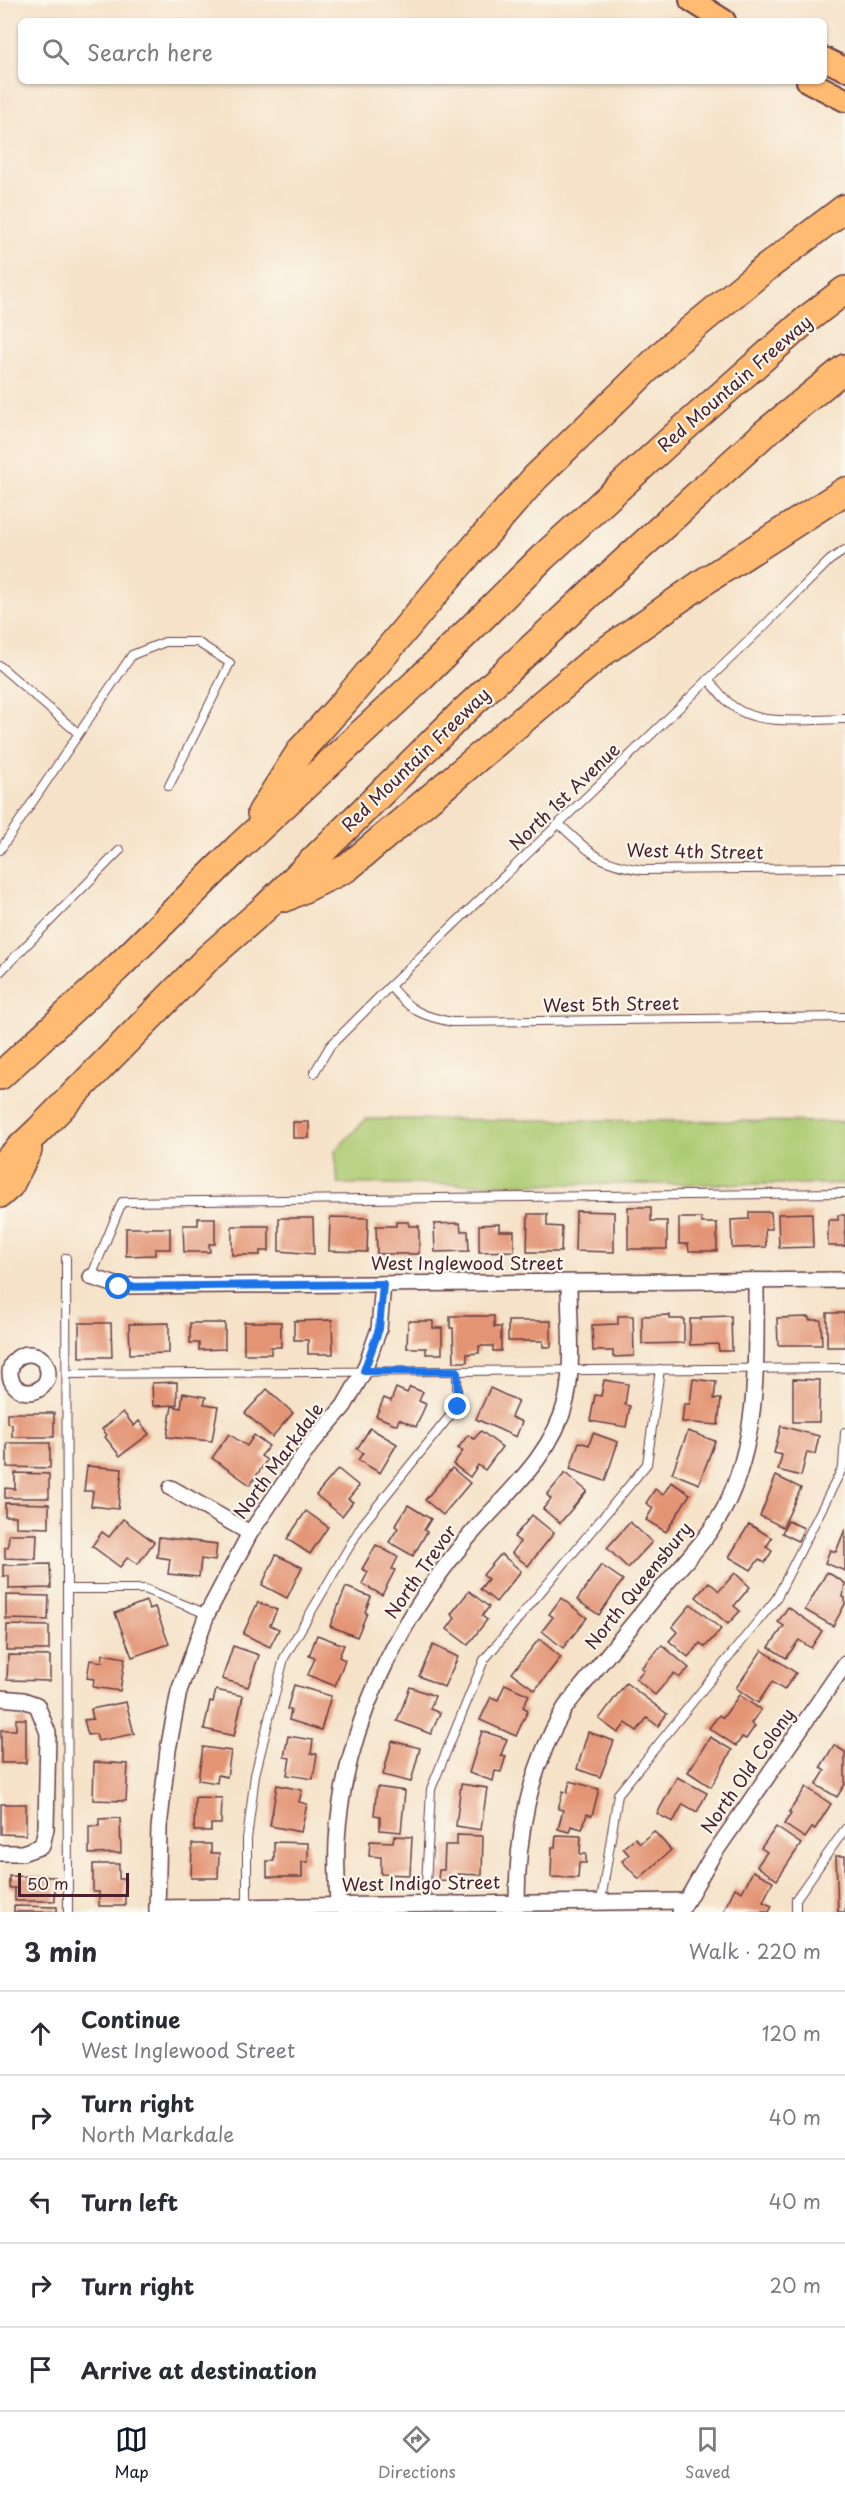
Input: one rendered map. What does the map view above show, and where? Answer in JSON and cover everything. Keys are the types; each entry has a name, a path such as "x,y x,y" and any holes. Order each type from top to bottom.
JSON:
{"highway":[{"path":"239,847 301,750 534,478 671,346 762,271 845,208"},
{"name":"Red Mountain Freeway","path":"0,1076 116,969 239,847 422,677 586,518 806,320 845,290"},
{"name":"Red Mountain Freeway","path":"0,1167 208,958 265,908 464,711 765,434 845,368"},
{"path":"265,908 347,868 601,654 705,581 845,491"},
{"path":"0,1194 10,1185 39,1130"}],"main road":[{"path":"690,0 719,18"},
{"path":"827,60 845,69"},
{"path":"814,84 845,100"}],"street":[{"name":"West Inglewood Street","path":"91,1277 119,1287 845,1280"},
{"name":"North Queensbury","path":"517,1902 518,1855 522,1823 542,1754 564,1710 700,1543 723,1509 740,1468 751,1425 756,1368 756,1282"},
{"name":"North Trevor","path":"338,1905 337,1840 346,1783 371,1695 392,1648 424,1595 466,1540 540,1457 556,1427 566,1401 569,1370 569,1283"},
{"name":"North Markdale","path":"158,1910 159,1828 172,1689 207,1614 250,1533 300,1460 344,1406 364,1371 379,1329 383,1284"},
{"path":"171,1488 250,1533"},
{"name":"North Old Colony","path":"684,1908 711,1858 845,1664"},
{"path":"0,1698 23,1700 37,1705 48,1733 46,1828 42,1846 22,1853 0,1853"},
{"name":"West Indigo Street","path":"158,1910 601,1901 684,1908"}],"lane":[{"name":"North 1st Avenue","path":"314,1073 330,1046 390,986 830,560 845,550"},
{"path":"0,850 132,655 165,642 197,642 230,663 169,786"},
{"path":"0,666 78,732"},
{"path":"708,679 734,708 755,717 780,720 845,719"},
{"name":"West 4th Street","path":"559,824 596,858 617,866 642,870 845,868"},
{"path":"0,972 120,850"},
{"name":"West 5th Street","path":"390,986 405,1004 424,1016 452,1022 845,1017"},
{"path":"91,1277 122,1202 845,1193"},
{"path":"66,1258 68,1912"},
{"path":"67,1374 845,1368"},
{"path":"425,1904 431,1789 484,1660 647,1464 660,1369"},
{"path":"247,1907 248,1839 255,1775 284,1658 362,1525 458,1407 457,1371"},
{"path":"601,1901 618,1794 776,1599 843,1467 845,1432"},
{"path":"67,1589 145,1589 207,1614"},
{"path":"796,1912 796,1899 845,1829"}],"green space":[{"path":"366,1119 845,1122 845,1184 338,1184 335,1151"}],"building":[{"path":"293,1122 309,1122 309,1138 293,1138"},
{"path":"628,1207 651,1207 651,1221 667,1221 667,1249 628,1249"},
{"path":"576,1211 614,1212 614,1252 575,1251"},
{"path":"749,1212 771,1212 772,1229 765,1229 766,1247 732,1248 731,1220 749,1219"},
{"path":"812,1213 813,1247 779,1248 778,1214"},
{"path":"528,1214 547,1214 547,1226 562,1227 561,1252 527,1252"},
{"path":"838,1215 845,1215 845,1246 828,1246 828,1220 838,1220"},
{"path":"330,1217 368,1218 367,1252 329,1251"},
{"path":"198,1218 215,1218 215,1244 209,1244 210,1252 184,1252 183,1225 198,1225"},
{"path":"279,1218 313,1218 314,1254 279,1251"},
{"path":"679,1218 701,1218 702,1223 717,1223 717,1251 689,1251 688,1244 679,1244"},
{"path":"396,1222 408,1222 409,1226 419,1226 419,1254 377,1254 376,1226 396,1226"},
{"path":"460,1223 461,1231 468,1231 469,1251 435,1252 434,1224"},
{"path":"499,1224 499,1231 514,1231 514,1251 479,1252 479,1225"},
{"path":"232,1226 269,1226 269,1251 260,1251 260,1255 232,1255"},
{"path":"126,1228 170,1228 170,1249 155,1249 155,1255 126,1256"},
{"path":"827,1313 845,1313 845,1347 827,1347"},
{"path":"670,1315 670,1319 684,1319 684,1343 642,1344 642,1316"},
{"path":"450,1316 494,1316 494,1327 501,1327 501,1351 493,1351 493,1346 479,1346 479,1353 467,1354 467,1362 454,1362 453,1328 450,1328"},
{"path":"618,1316 633,1316 634,1356 613,1357 613,1351 593,1351 592,1325 618,1324"},
{"path":"731,1316 732,1351 719,1351 718,1344 690,1345 690,1319"},
{"path":"809,1317 809,1320 821,1320 822,1345 778,1345 777,1318"},
{"path":"332,1320 333,1354 308,1354 308,1340 294,1340 294,1321"},
{"path":"408,1321 433,1321 433,1328 442,1328 442,1354 426,1354 426,1348 407,1348"},
{"path":"508,1321 551,1321 551,1347 543,1347 543,1341 508,1341"},
{"path":"244,1322 281,1322 281,1347 271,1347 271,1354 244,1354"},
{"path":"79,1323 111,1323 112,1357 79,1357"},
{"path":"169,1323 169,1353 130,1354 129,1324"},
{"path":"190,1323 225,1323 225,1349 199,1350 199,1343 190,1343"},
{"path":"693,1379 716,1382 714,1399 721,1399 718,1425 682,1422 684,1404 690,1404"},
{"path":"793,1379 820,1380 819,1422 793,1422"},
{"path":"604,1380 628,1384 625,1405 630,1406 626,1427 590,1421 595,1395 601,1396"},
{"path":"177,1382 177,1405 153,1406 152,1383"},
{"path":"410,1387 423,1392 419,1401 426,1404 416,1427 399,1419 397,1425 376,1416 384,1398 391,1401 396,1388 407,1393"},
{"path":"490,1388 518,1401 511,1417 522,1422 516,1437 476,1419"},
{"path":"267,1389 293,1413 272,1437 245,1413"},
{"path":"183,1393 206,1397 204,1404 218,1406 212,1441 167,1437 172,1406 181,1408"},
{"path":"123,1412 134,1426 139,1421 149,1434 120,1456 105,1437 107,1435 102,1429"},
{"path":"7,1413 54,1413 54,1437 12,1437 12,1424 7,1423"},
{"path":"781,1426 819,1436 815,1454 807,1452 801,1476 778,1470 782,1455 774,1453"},
{"path":"370,1428 397,1444 380,1473 358,1460 363,1453 357,1449"},
{"path":"481,1431 502,1447 485,1470 478,1465 470,1477 453,1464 463,1451 458,1448 468,1435 474,1439"},
{"path":"688,1431 715,1441 699,1484 672,1473"},
{"path":"593,1433 618,1442 605,1481 570,1469 579,1442 589,1445"},
{"path":"229,1434 247,1446 254,1435 269,1446 261,1456 267,1460 250,1485 212,1458"},
{"path":"7,1443 50,1443 50,1468 7,1467"},
{"path":"87,1466 122,1469 118,1509 91,1506 93,1491 84,1491"},
{"path":"452,1468 470,1483 443,1515 425,1500"},
{"path":"338,1469 359,1486 348,1499 353,1502 342,1516 316,1495"},
{"path":"15,1473 49,1474 49,1498 5,1498 5,1488 15,1489"},
{"path":"565,1473 587,1491 560,1523 543,1509 551,1499 547,1495"},
{"path":"776,1476 801,1488 783,1527 760,1516"},
{"path":"671,1482 690,1494 666,1532 646,1520 653,1508 646,1503 655,1489 663,1495"},
{"path":"5,1503 49,1504 49,1528 16,1527 16,1516 5,1516"},
{"path":"408,1505 431,1519 424,1530 427,1532 413,1556 389,1542 398,1528 395,1526"},
{"path":"306,1511 328,1527 310,1554 287,1539"},
{"path":"532,1515 554,1533 528,1566 512,1553 520,1542 514,1537"},
{"path":"123,1519 154,1542 138,1564 128,1557 120,1567 92,1546 102,1532 109,1537"},
{"path":"788,1521 804,1528 798,1541 782,1533"},
{"path":"630,1522 652,1542 628,1568 607,1548"},
{"path":"749,1524 772,1538 766,1547 772,1551 765,1563 759,1559 751,1570 729,1557"},
{"path":"845,1529 845,1571 825,1563 830,1550 836,1552"},
{"path":"9,1534 37,1534 36,1559 5,1558 5,1547 8,1547"},
{"path":"159,1537 217,1544 215,1561 201,1559 199,1577 168,1574 170,1559 157,1557"},
{"path":"376,1545 398,1557 392,1569 395,1570 382,1595 362,1584 368,1572 362,1569"},
{"path":"501,1554 521,1571 496,1602 480,1589 488,1579 483,1575"},
{"path":"276,1555 302,1567 287,1598 262,1585"},
{"path":"50,1564 51,1588 9,1589 9,1576 3,1576 3,1565"},
{"path":"601,1565 623,1580 599,1615 577,1600"},
{"path":"827,1572 845,1583 843,1597 845,1604 833,1626 805,1610"},
{"path":"735,1573 750,1587 734,1606 740,1611 728,1624 696,1597 709,1582 719,1591"},
{"path":"346,1587 371,1597 357,1637 330,1626"},
{"path":"469,1591 489,1607 482,1616 487,1620 468,1645 447,1629 455,1618 451,1614"},
{"path":"6,1595 49,1596 48,1620 6,1619"},
{"path":"561,1598 587,1618 563,1648 542,1631 553,1617 549,1614"},
{"path":"146,1601 149,1609 155,1607 169,1644 132,1657 115,1613"},
{"path":"258,1602 277,1610 270,1625 279,1629 270,1647 243,1634"},
{"path":"691,1604 721,1629 705,1647 700,1643 688,1657 669,1641 677,1632 672,1627"},
{"path":"788,1607 822,1631 811,1648 799,1640 786,1658 769,1647 784,1626 778,1622"},
{"path":"7,1625 49,1626 49,1650 6,1650"},
{"path":"317,1635 344,1645 339,1657 345,1660 335,1686 308,1675 315,1658 309,1656"},
{"path":"539,1639 561,1657 535,1690 512,1673"},
{"path":"433,1645 458,1657 444,1687 419,1676"},
{"path":"662,1645 689,1668 679,1678 674,1673 655,1695 636,1679 644,1670 641,1668"},
{"path":"233,1646 259,1655 248,1687 222,1679"},
{"path":"762,1650 796,1673 784,1690 772,1682 758,1703 736,1688"},
{"path":"103,1654 125,1658 120,1691 93,1687 94,1679 87,1678 90,1660 102,1662"},
{"path":"8,1655 50,1656 50,1681 7,1680"},
{"path":"626,1683 667,1714 658,1726 647,1718 637,1731 626,1723 618,1733 599,1719"},
{"path":"505,1684 529,1695 523,1707 528,1710 516,1736 480,1720 491,1697 498,1700"},
{"path":"294,1685 331,1696 321,1730 289,1720 291,1710 287,1709"},
{"path":"410,1687 435,1696 430,1709 440,1713 431,1734 397,1721"},
{"path":"216,1690 243,1696 234,1736 204,1729 210,1701 213,1702"},
{"path":"739,1695 761,1710 751,1723 755,1726 746,1739 742,1737 736,1746 709,1728 719,1715 723,1718"},
{"path":"126,1702 134,1734 98,1741 96,1734 88,1735 84,1720 93,1719 91,1709"},
{"path":"16,1719 26,1719 26,1763 1,1763 1,1730 16,1730"},
{"path":"482,1731 507,1739 501,1755 506,1756 501,1772 495,1771 493,1781 469,1773"},
{"path":"588,1732 614,1741 600,1777 577,1769"},
{"path":"288,1736 313,1740 311,1754 317,1754 313,1779 287,1775 290,1758 284,1757"},
{"path":"710,1737 732,1750 711,1787 688,1772"},
{"path":"392,1741 420,1748 411,1782 383,1775"},
{"path":"834,1745 845,1752 845,1784 837,1797 816,1785 825,1771 820,1768"},
{"path":"203,1747 231,1751 227,1777 218,1775 217,1783 198,1780"},
{"path":"94,1762 128,1764 126,1801 93,1800"},
{"path":"677,1777 707,1793 697,1812 683,1804 673,1822 657,1814"},
{"path":"570,1781 599,1789 592,1816 587,1814 582,1829 571,1826 569,1832 558,1829 563,1810 558,1809 563,1791 567,1793"},
{"path":"461,1784 487,1788 481,1830 456,1826"},
{"path":"277,1785 302,1790 299,1802 307,1804 301,1832 270,1826"},
{"path":"377,1787 405,1791 401,1832 380,1830 380,1816 374,1815"},
{"path":"806,1787 831,1804 815,1829 812,1828 805,1838 784,1824 791,1814 789,1812"},
{"path":"195,1797 222,1798 221,1824 211,1824 211,1831 194,1831"},
{"path":"1,1804 26,1804 26,1835 1,1834"},
{"path":"120,1818 121,1853 89,1854 89,1826 99,1826 99,1819"},
{"path":"776,1827 801,1844 777,1880 757,1866 767,1852 761,1848"},
{"path":"654,1831 671,1850 639,1879 622,1861 629,1855 623,1848 635,1838 640,1843"},
{"path":"457,1835 483,1836 482,1875 458,1874 458,1881 438,1880 439,1870 444,1870 445,1845 457,1845"},
{"path":"556,1835 581,1836 580,1854 586,1854 586,1863 579,1863 578,1878 551,1877 552,1847 555,1847"},
{"path":"394,1836 412,1837 410,1875 381,1874 381,1857 369,1856 370,1841 393,1842"},
{"path":"274,1842 308,1843 308,1862 302,1862 302,1877 267,1877 267,1861 274,1861"},
{"path":"192,1844 211,1844 211,1853 219,1853 218,1878 191,1878"},
{"path":"836,1856 845,1856 845,1912 838,1912"},
{"path":"93,1864 119,1864 119,1879 125,1879 125,1906 99,1906 99,1892 93,1892"},
{"path":"753,1871 773,1881 763,1902 772,1906 769,1912 723,1912 735,1888 742,1892"},
{"path":"9,1876 55,1877 55,1901 15,1901 15,1888 9,1888"},
{"path":"14,1906 57,1907 57,1912 14,1912"}],"route":[{"path":"119,1287 383,1284 379,1329 364,1371 457,1371 458,1407"}]}
